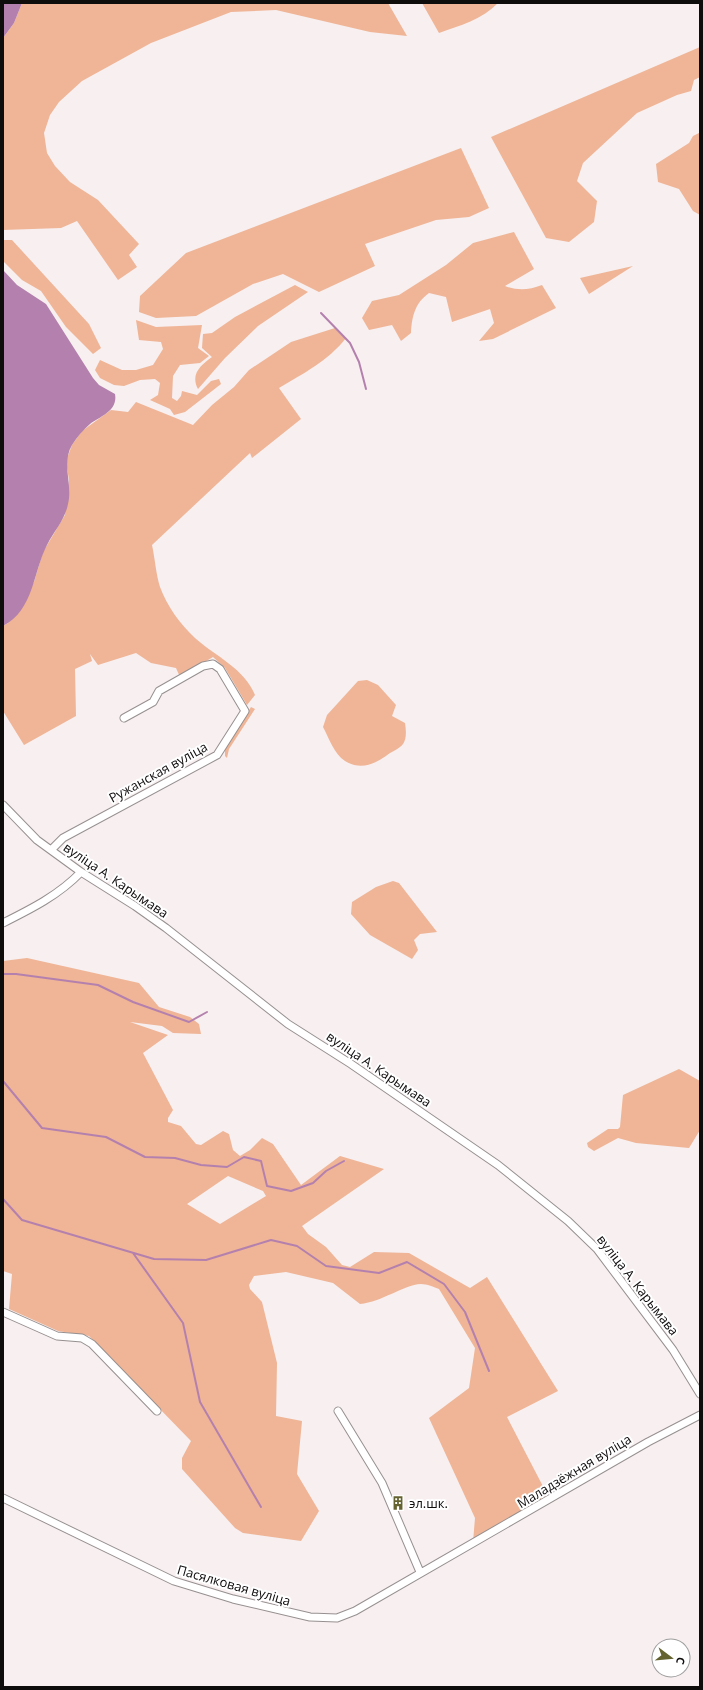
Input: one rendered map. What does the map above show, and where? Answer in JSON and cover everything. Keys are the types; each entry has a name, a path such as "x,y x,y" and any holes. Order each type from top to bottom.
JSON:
{"street":[{"name":"Ружанская вуліца","path":"51,850 64,838 217,755 245,711 220,669 213,664 204,666 159,691 153,702 124,718"},
{"name":"вуліца А. Карымава","path":"3,805 37,840 81,872 129,902 166,928 288,1024 351,1064 498,1165 568,1221 597,1249 673,1350 700,1394"},
{"path":"3,923 48,899 70,883 81,872"},
{"path":"3,1312 57,1336 82,1338 92,1344 157,1411"},
{"path":"338,1411 382,1483 420,1572"},
{"name":"Маладзёжная вуліца","path":"461,1551 648,1442 700,1415"},
{"name":"Пасялковая вуліца","path":"3,1498 174,1581 294,1614 322,1618 340,1617 355,1611 420,1572 461,1551"}],"shaded area":[{"path":"3,3 22,3 14,23 3,38"},
{"path":"22,3 388,3 407,36 370,32 276,10 231,12 151,43 82,81 59,102 50,115 44,133 47,153 55,166 70,182 98,200 139,244 129,255 137,267 118,280 77,221 61,228 3,230 3,38 14,23"},
{"path":"422,3 498,3 478,18 439,33"},
{"path":"700,47 700,77 694,80 691,91 677,95 637,113 583,163 577,181 597,201 594,222 569,242 546,238 491,137"},
{"path":"699,133 700,215 693,211 679,189 658,182 656,164 689,143 693,136"},
{"path":"461,148 489,208 469,217 436,220 365,244 375,266 319,292 283,274 253,284 196,316 156,318 139,312 140,296 186,253"},
{"path":"514,232 534,269 505,286 514,289 524,289 542,285 556,308 493,339 479,341 494,323 490,309 452,322 446,297 429,293 420,301 415,310 411,333 401,341 392,325 369,330 362,318 372,301 399,295 446,265 473,243"},
{"path":"3,240 12,240 89,324 101,348 93,354 66,327 41,291 22,280 3,261"},
{"path":"633,266 589,294 580,278"},
{"path":"3,270 17,285 46,304 93,378 99,385 115,394 115,400 111,409 87,426 72,445 67,459 69,497 67,510 42,556 27,600 13,619 3,626"},
{"path":"295,285 308,292 258,326 225,358 198,389 195,379 196,374 204,363 212,357 202,348 203,334 212,333 235,317"},
{"path":"136,320 156,327 202,325 198,348 209,356 200,363 180,365 173,376 172,398 177,401 181,396 182,391 197,395 211,381 219,379 221,384 185,412 174,415 170,409 150,400 158,395 160,383 155,379 140,380 124,386 114,385 100,378 95,370 100,360 122,370 136,370 153,365 163,349 161,342 139,340"},
{"path":"335,328 346,338 339,346 315,366 279,388 301,419 252,458 250,453 152,545 160,587 174,614 195,638 244,677 255,695 247,705 225,668 213,657 180,677 176,668 151,663 136,653 98,665 90,654 92,661 75,669 76,716 24,745 3,711 3,626 8,623 34,582 43,552 65,515 69,480 66,461 72,445 82,431 111,410 128,412 136,402 193,425 212,405 234,387 249,370 291,342"},
{"path":"367,680 378,685 396,705 392,716 405,723 406,737 400,747 374,763 357,766 341,758 332,746 323,727 327,715 358,681"},
{"path":"251,707 255,709 229,749 227,758 225,756 225,748"},
{"path":"393,881 399,883 437,932 420,934 414,940 418,950 412,959 370,935 351,914 352,902 376,887"},
{"path":"27,958 139,983 159,1007 190,1017 199,1024 201,1034 173,1033 162,1026 130,1022 168,1035 143,1053 173,1110 168,1118 168,1122 181,1126 196,1144 201,1145 223,1131 229,1134 233,1150 240,1156 250,1150 262,1138 273,1144 301,1185 340,1156 384,1169 302,1226 308,1234 326,1247 342,1265 350,1267 374,1252 409,1253 470,1288 487,1277 558,1391 507,1417 548,1496 473,1542 475,1518 429,1418 469,1388 475,1348 439,1289 423,1284 414,1285 368,1303 360,1304 333,1283 286,1272 254,1276 249,1285 250,1289 262,1302 277,1363 276,1416 302,1421 297,1474 319,1511 301,1541 243,1533 235,1528 182,1469 182,1458 191,1441 89,1336 58,1331 9,1309 12,1274 3,1271 3,961","holes":["228,1176 263,1191 266,1196 220,1224 187,1204"]},
{"path":"679,1069 700,1081 700,1130 689,1148 636,1143 618,1138 594,1151 588,1147 587,1143 608,1129 618,1129 620,1127 623,1095"}],"waterway":[{"path":"321,313 350,343 359,362 366,389"},
{"path":"3,974 16,974 98,985 133,1002 189,1022 207,1012"},
{"path":"3,1081 42,1128 106,1137 145,1157 175,1158 201,1165 227,1167 244,1157 261,1161 267,1186 291,1191 313,1183 326,1171 344,1161"},
{"path":"3,1199 22,1220 154,1259 206,1260 271,1240 297,1246 326,1266 379,1273 407,1262 444,1284 465,1312 489,1371"},
{"path":"133,1253 183,1323 200,1402 261,1507"}],"place":[{"name":"эл.шк.","path":"398,1503"}]}
